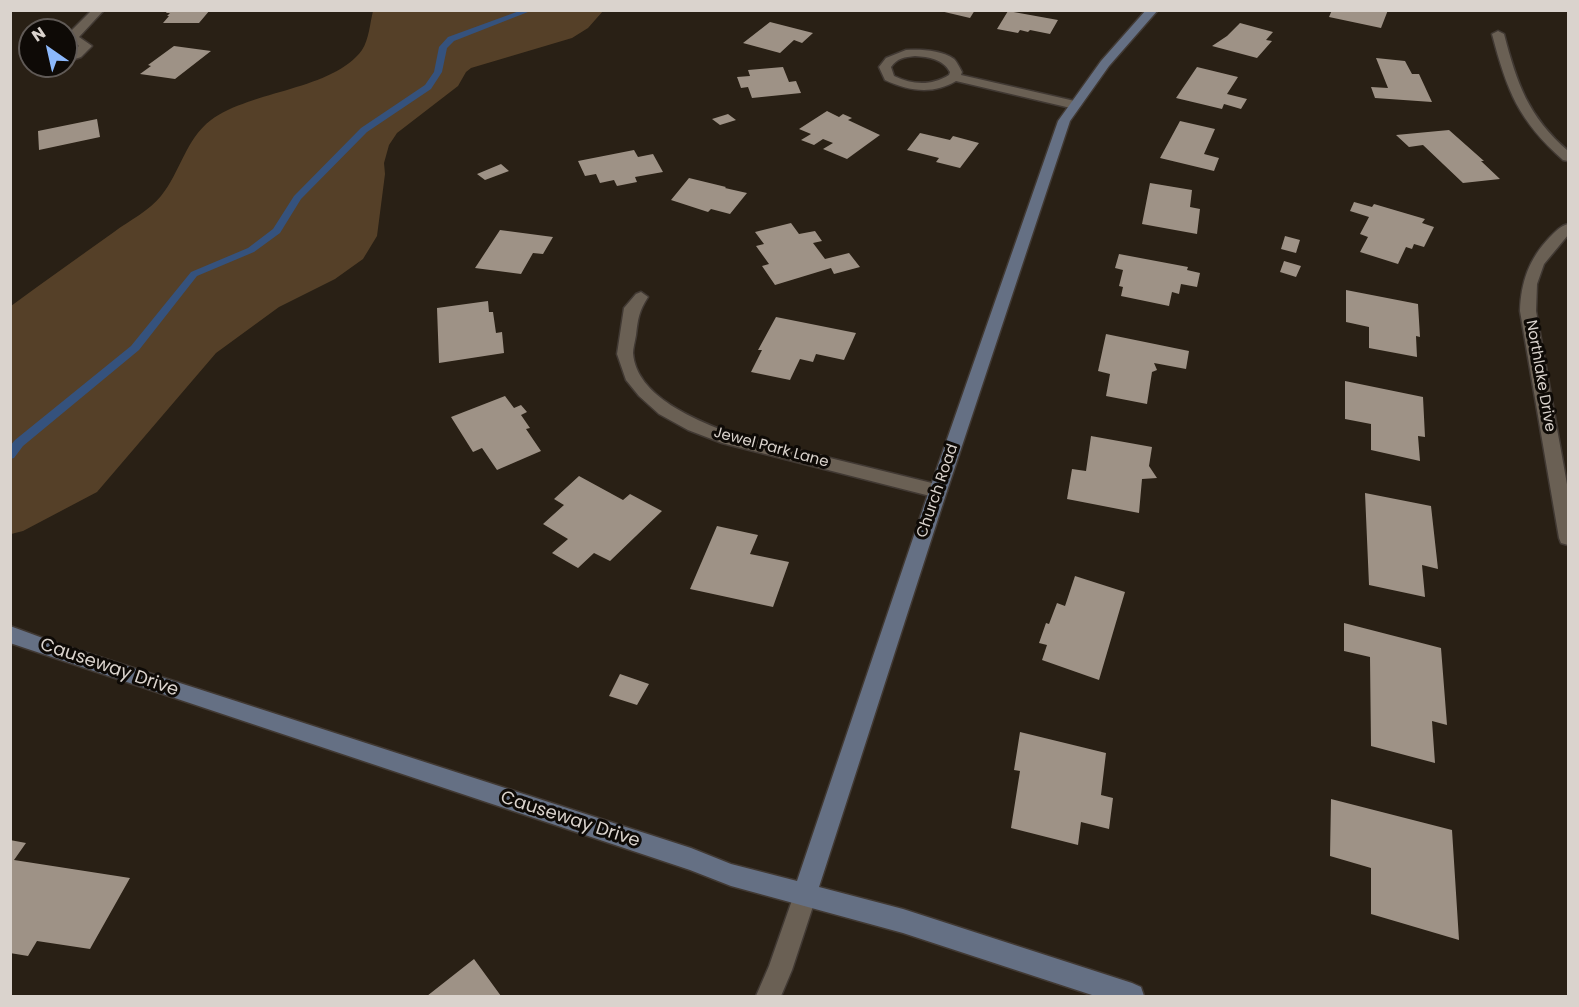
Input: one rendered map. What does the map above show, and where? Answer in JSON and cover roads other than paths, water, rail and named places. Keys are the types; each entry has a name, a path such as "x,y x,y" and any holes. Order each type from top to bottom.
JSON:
{"street":[{"path":"78,30 99,10"},
{"name":"Church Road","path":"768,996 780,970 938,491 1064,122 1096,73 1120,43 1153,10"},
{"path":"1498,34 1513,90 1525,112 1569,157"},
{"path":"78,40 86,46 78,54"},
{"path":"954,77 955,67 950,62 933,55 901,55 887,62 885,67 889,78 918,87 939,85 954,77 1075,105"},
{"name":"Northlake Drive","path":"1569,228 1546,248 1532,272 1527,290 1528,311 1569,538"},
{"name":"Jewel Park Lane","path":"641,297 632,308 625,354 632,376 645,392 665,410 694,426 728,439 938,491"},
{"name":"Causeway Drive","path":"10,634 55,651 691,859 730,875 903,921 1132,996"}],"waterway":[{"path":"10,455 19,443 135,348 194,274 251,250 277,231 297,198 364,130 428,87 438,72 443,47 451,39 530,10"}]}
